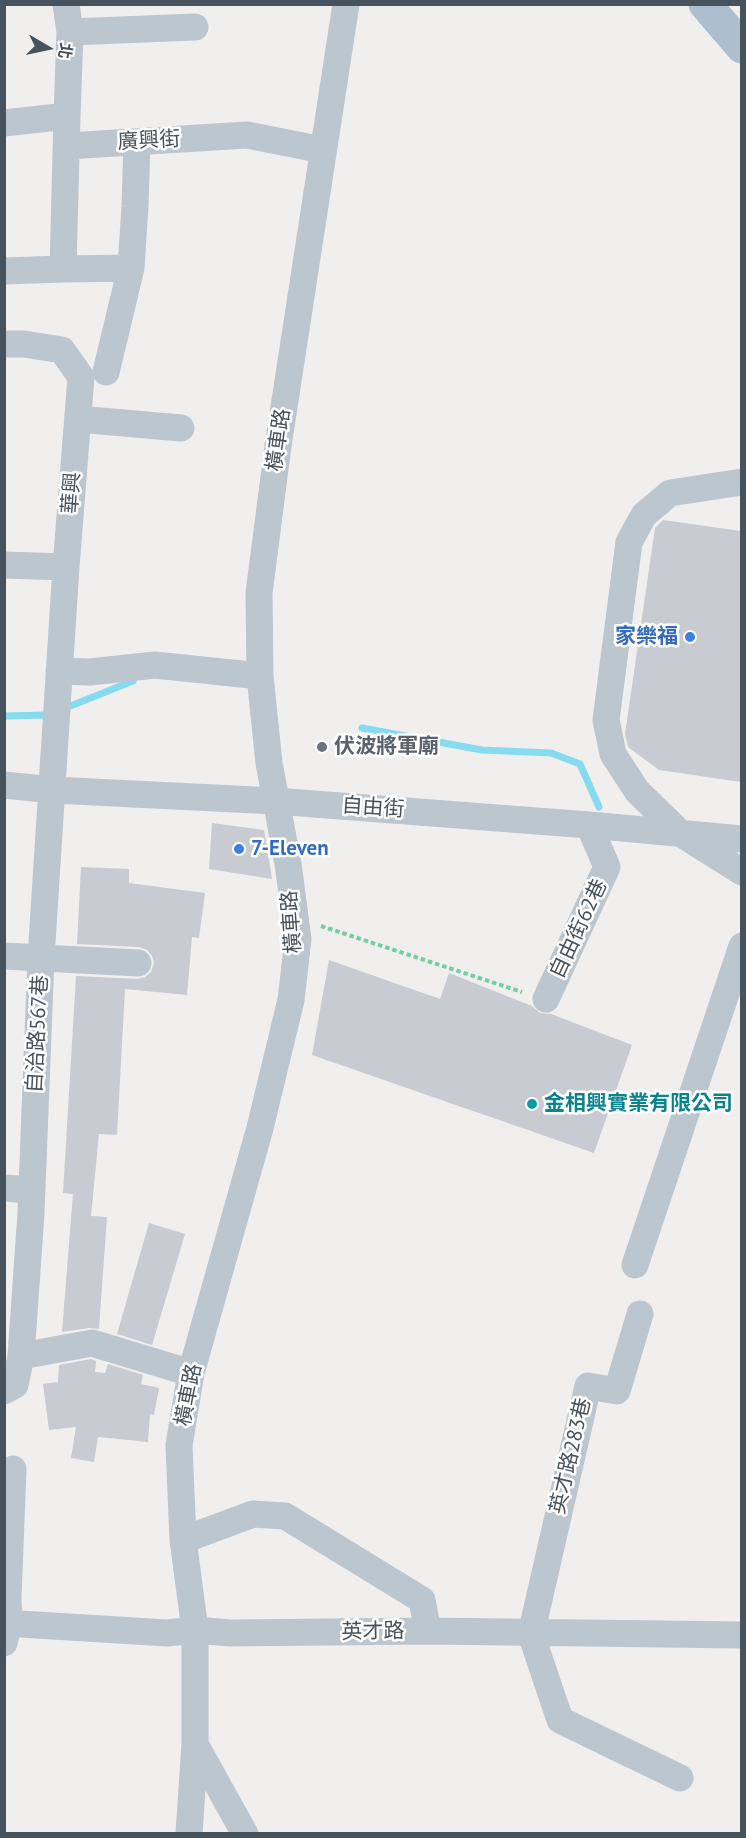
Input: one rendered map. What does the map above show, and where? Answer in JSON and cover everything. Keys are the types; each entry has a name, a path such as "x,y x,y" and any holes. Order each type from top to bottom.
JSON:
{"main road":[{"path":"705,4 741,47"}],"street":[{"path":"63,269 70,32 66,4"},
{"name":"橫車路","path":"189,1833 195,1744 195,1630 183,1540 179,1445 191,1373 260,1128 291,1000 298,939 288,864 275,801 260,676 259,593 278,446 346,4"},
{"path":"70,32 195,27"},
{"path":"4,123 67,116"},
{"name":"廣興街","path":"67,146 247,135 323,150"},
{"path":"106,372 131,268 136,142"},
{"path":"4,271 131,268"},
{"name":"華興","path":"4,344 24,344 62,350 81,377 58,682"},
{"path":"78,419 181,428"},
{"path":"741,482 670,493 644,515 629,542 606,720 613,754 637,791 680,833 741,872"},
{"path":"4,565 66,567"},
{"path":"58,682 90,672 155,665 260,676"},
{"name":"自治路567巷","path":"4,1391 15,1385 21,1356 18,1189 41,958 58,682"},
{"name":"自由街","path":"4,785 53,790 275,801 741,839"},
{"name":"自由街62巷","path":"546,999 607,867 589,825"},
{"path":"634,1265 741,946"},
{"path":"4,956 138,963"},
{"name":"英才路283巷","path":"531,1634 588,1386 617,1390 640,1314"},
{"path":"21,1356 92,1343 191,1373"},
{"path":"6,1630 13,1469"},
{"path":"183,1540 253,1514 285,1516 422,1600 428,1631"},
{"name":"英才路","path":"6,1630 167,1634 195,1630 230,1633 428,1631 741,1635"},
{"path":"531,1634 561,1720 680,1778"},
{"path":"195,1744 244,1833"}],"path":[{"path":"295,917 546,999"}],"building":[{"name":"家樂福","path":"663,520 741,531 741,782 659,770 628,747 625,734 655,528"},
{"name":"7-Eleven","path":"212,823 264,830 272,879 209,869"},
{"path":"81,867 129,869 129,883 205,893 199,938 192,937 187,995 125,989 117,1135 99,1134 91,1216 107,1217 99,1329 89,1328 62,1332 73,1194 63,1193 76,976 138,979 151,972 154,963 147,950 139,947 77,944"},
{"name":"金相興實業有限公司","path":"329,960 440,999 449,973 532,1006 540,1013 551,1014 632,1045 594,1153 312,1055"},
{"path":"149,1223 185,1234 152,1345 117,1334"},
{"path":"91,1359 96,1361 95,1372 105,1373 108,1364 143,1375 141,1384 159,1388 154,1415 150,1414 148,1442 98,1437 94,1462 71,1458 76,1427 49,1430 43,1384 58,1382 59,1365"}],"waterway":[{"path":"63,709 133,681"},
{"path":"4,716 50,715"},
{"path":"362,728 482,750 551,753 580,764 599,807"}],"place":[{"name":"家樂福","path":"690,637"},
{"name":"伏波將軍廟","path":"322,747"},
{"name":"7-Eleven","path":"239,849"},
{"name":"金相興實業有限公司","path":"532,1104"}]}
